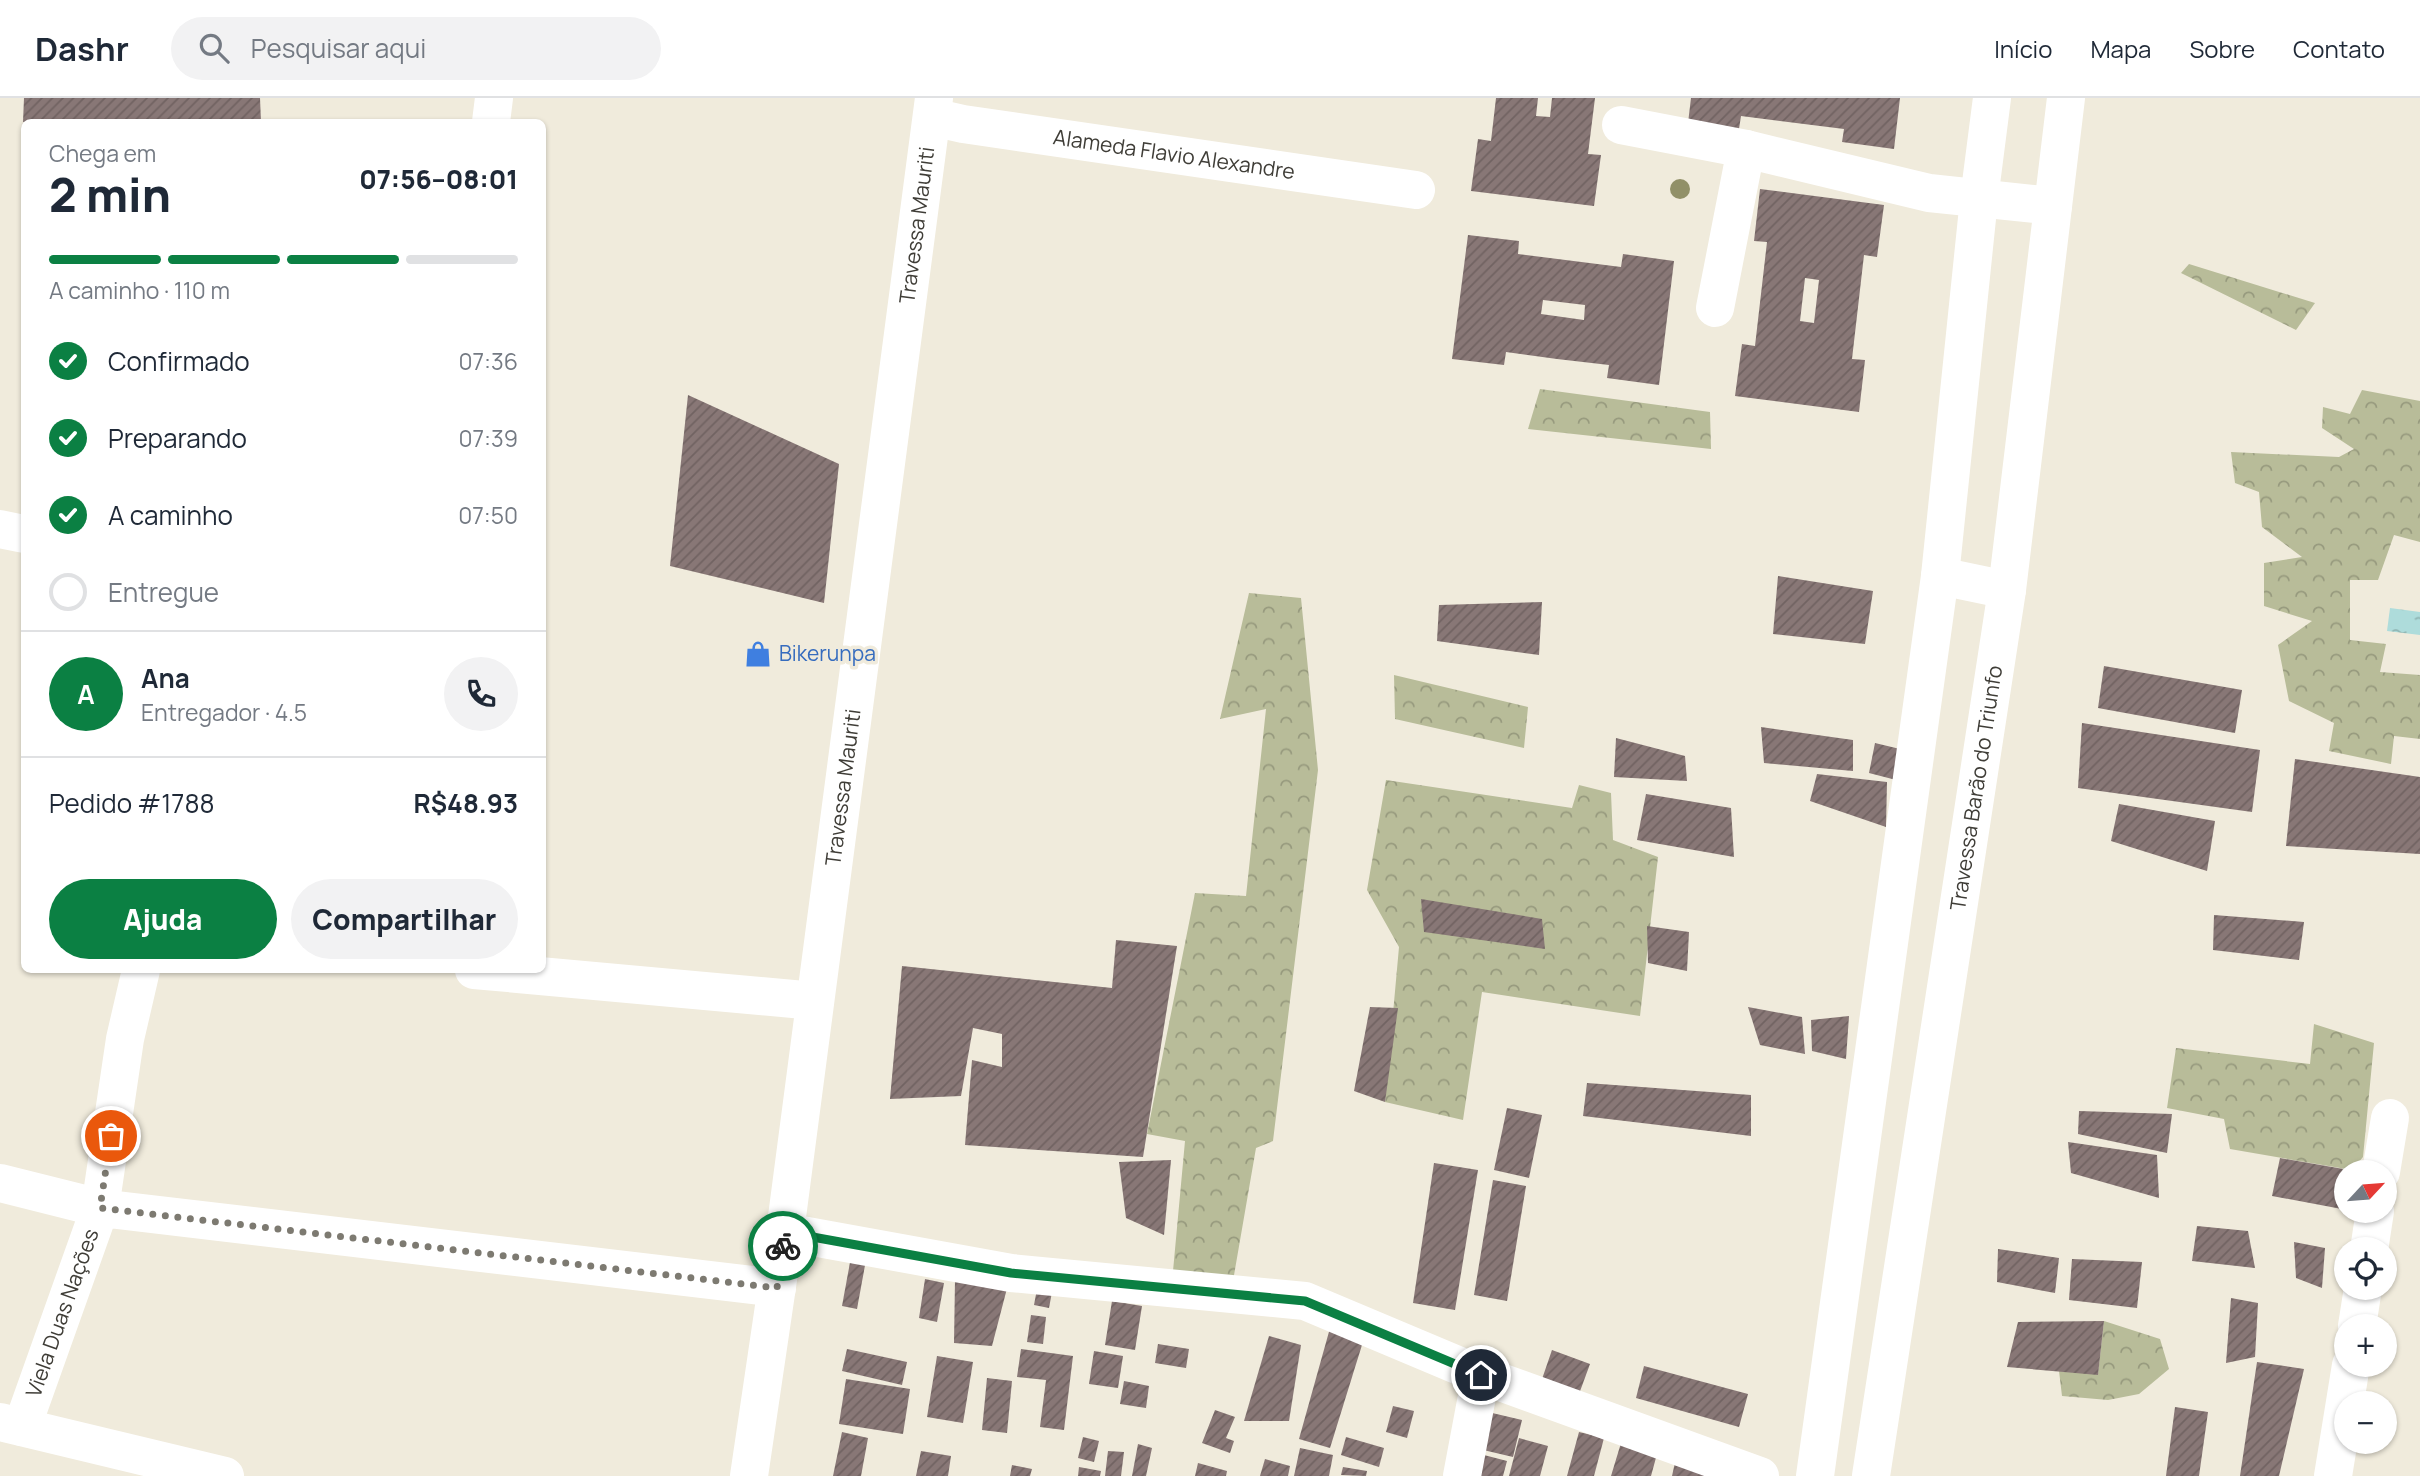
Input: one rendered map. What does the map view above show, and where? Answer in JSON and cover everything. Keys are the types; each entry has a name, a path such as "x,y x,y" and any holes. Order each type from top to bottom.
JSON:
{"street":[{"path":"491,119 494,98"},
{"path":"1815,1476 1940,576 1992,98"},
{"name":"Travessa Barão do Triunfo","path":"1871,1476 2007,590 2066,98"},
{"name":"Alameda Flavio Alexandre","path":"933,107 977,126 1416,190"},
{"name":"Travessa Mauriti","path":"749,1476 785,1232 933,107"},
{"path":"1621,125 1746,149 1929,193 2053,206"},
{"path":"1715,308 1746,149"},
{"path":"0,529 21,533"},
{"path":"1940,576 2007,590"},
{"path":"0,1183 100,1208 125,1039 140,973"},
{"path":"507,973 815,1001"},
{"path":"2383,1160 2390,1118"},
{"name":"Viela Duas Nações","path":"11,1424 100,1208 777,1288"},
{"path":"785,1232 1011,1273 1305,1301 1481,1375 1760,1476"},
{"path":"1462,1476 1481,1375"},
{"path":"2333,1476 2349,1377"},
{"path":"11,1424 225,1476"}],"green space":[{"path":"2189,264 2315,303 2296,330 2181,273"},
{"path":"1540,389 1710,412 1711,449 1528,429"},
{"path":"2362,390 2420,401 2420,542 2394,535 2378,580 2350,580 2350,640 2386,644 2380,672 2420,675 2420,739 2394,736 2391,764 2329,751 2334,723 2289,701 2278,645 2312,621 2264,606 2264,563 2302,557 2262,527 2259,492 2235,483 2231,452 2339,457 2354,449 2322,428 2323,407 2350,414"},
{"path":"1249,593 1301,598 1318,770 1273,1141 1256,1148 1233,1281 1173,1271 1185,1141 1147,1134 1195,893 1246,896 1266,709 1220,719"},
{"path":"1394,675 1528,707 1524,748 1395,719"},
{"path":"1386,780 1572,808 1579,785 1611,793 1613,840 1658,857 1640,1016 1482,992 1463,1120 1385,1102 1399,947 1367,890"},
{"path":"2314,1024 2374,1043 2363,1157 2360,1160 2334,1160 2334,1167 2230,1149 2224,1119 2167,1108 2176,1048 2310,1064"},
{"path":"2104,1321 2160,1339 2169,1369 2139,1394 2108,1400 2062,1396 2059,1371 2098,1374"}],"water":[{"path":"2390,608 2420,612 2420,635 2387,631"}],"building":[{"path":"24,98 260,98 261,119 23,119"},
{"path":"1496,98 1538,98 1536,116 1550,117 1552,98 1595,98 1588,154 1601,155 1594,206 1471,191 1478,139 1491,141"},
{"path":"1691,98 1900,98 1894,149 1842,142 1844,129 1741,116 1739,129 1688,123"},
{"path":"1760,189 1884,205 1877,257 1864,255 1852,359 1865,360 1859,412 1735,396 1742,344 1755,346 1767,242 1754,241","holes":["1805,278 1819,280 1814,323 1800,321"]},
{"path":"1468,235 1519,241 1518,254 1621,267 1623,254 1674,261 1659,385 1607,378 1609,365 1506,352 1504,365 1452,359","holes":["1543,300 1585,305 1584,320 1541,314"]},
{"path":"688,395 839,464 824,603 670,566"},
{"path":"1778,576 1873,591 1865,644 1773,634"},
{"path":"1542,602 1539,655 1437,641 1439,605"},
{"path":"2104,666 2242,690 2235,733 2098,708"},
{"path":"2082,723 2260,750 2252,812 2078,788"},
{"path":"1761,727 1853,740 1853,771 1764,763"},
{"path":"1616,738 1685,756 1687,781 1614,777"},
{"path":"1875,743 1900,749 1900,781 1869,773"},
{"path":"2295,759 2420,777 2420,854 2286,846"},
{"path":"1817,774 1887,782 1886,827 1810,801"},
{"path":"1646,794 1731,808 1734,857 1637,840"},
{"path":"2119,804 2215,821 2207,871 2111,841"},
{"path":"1421,899 1542,919 1545,949 1424,932"},
{"path":"2214,915 2304,922 2299,960 2213,950"},
{"path":"1647,926 1689,932 1687,971 1648,963"},
{"path":"1116,940 1177,946 1143,1157 965,1145 972,1060 1002,1067 1002,1034 973,1028 961,1096 890,1099 902,966 1112,988"},
{"path":"1370,1007 1398,1008 1385,1102 1354,1091"},
{"path":"1748,1007 1802,1017 1805,1054 1760,1045"},
{"path":"1849,1016 1846,1059 1812,1051 1811,1020"},
{"path":"1587,1083 1751,1095 1751,1136 1583,1116"},
{"path":"1507,1108 1542,1115 1529,1178 1494,1170"},
{"path":"2079,1111 2172,1114 2167,1153 2078,1134"},
{"path":"2068,1142 2157,1155 2159,1198 2071,1173"},
{"path":"2280,1158 2334,1167 2334,1208 2272,1196"},
{"path":"1171,1160 1164,1235 1126,1218 1119,1162"},
{"path":"1434,1163 1478,1170 1455,1310 1413,1303"},
{"path":"1493,1180 1526,1186 1507,1301 1474,1295"},
{"path":"2197,1226 2248,1231 2255,1268 2192,1261"},
{"path":"2294,1242 2325,1248 2322,1288 2296,1278"},
{"path":"1998,1249 2059,1258 2055,1293 1997,1282"},
{"path":"851,1257 866,1260 857,1309 842,1306"},
{"path":"2072,1259 2142,1262 2137,1308 2069,1300"},
{"path":"1011,1273 992,1346 954,1343 955,1279"},
{"path":"925,1279 944,1283 937,1322 919,1318"},
{"path":"1037,1289 1052,1292 1049,1308 1034,1305"},
{"path":"2231,1298 2258,1303 2255,1357 2226,1363"},
{"path":"1112,1301 1142,1306 1135,1350 1105,1345"},
{"path":"1031,1315 1046,1317 1043,1344 1027,1342"},
{"path":"1332,1321 1366,1332 1330,1448 1299,1439"},
{"path":"2104,1321 2098,1375 2007,1367 2018,1322"},
{"path":"1269,1336 1301,1345 1289,1421 1244,1421"},
{"path":"1158,1344 1189,1349 1186,1368 1155,1363"},
{"path":"847,1349 907,1362 902,1385 842,1371"},
{"path":"1021,1349 1073,1356 1064,1430 1040,1427 1046,1380 1017,1377"},
{"path":"1552,1350 1590,1364 1579,1394 1542,1379"},
{"path":"1094,1351 1123,1356 1118,1388 1089,1384"},
{"path":"937,1356 973,1362 963,1423 927,1417"},
{"path":"2257,1362 2304,1369 2279,1476 2240,1476"},
{"path":"1644,1366 1748,1394 1739,1427 1636,1398"},
{"path":"987,1378 1012,1381 1007,1433 982,1430"},
{"path":"846,1379 910,1389 903,1434 839,1424"},
{"path":"1124,1381 1149,1386 1146,1408 1120,1404"},
{"path":"1393,1406 1414,1411 1407,1438 1386,1432"},
{"path":"2175,1407 2208,1412 2199,1476 2166,1476"},
{"path":"1215,1410 1235,1417 1226,1438 1234,1441 1230,1453 1202,1443"},
{"path":"1488,1412 1522,1420 1513,1457 1479,1449"},
{"path":"842,1432 868,1438 861,1476 833,1476"},
{"path":"1579,1432 1604,1438 1594,1476 1567,1476"},
{"path":"1083,1437 1099,1441 1094,1462 1078,1458"},
{"path":"1346,1437 1384,1448 1379,1467 1341,1455"},
{"path":"1519,1438 1548,1446 1540,1476 1509,1476"},
{"path":"1621,1443 1657,1454 1651,1476 1611,1476"},
{"path":"1138,1444 1152,1448 1146,1476 1132,1476"},
{"path":"1300,1448 1333,1455 1329,1476 1294,1476"},
{"path":"921,1451 951,1456 948,1476 916,1476"},
{"path":"1108,1451 1124,1452 1121,1476 1105,1476"},
{"path":"1484,1455 1507,1461 1503,1476 1473,1476"},
{"path":"1676,1458 1707,1476 1672,1476"},
{"path":"1265,1459 1290,1466 1288,1476 1260,1476"},
{"path":"1198,1463 1227,1471 1226,1476 1195,1476"},
{"path":"1012,1465 1032,1469 1030,1476 1010,1476"},
{"path":"1079,1467 1101,1471 1100,1476 1078,1476"},
{"path":"1343,1467 1367,1471 1366,1476 1341,1475"}],"way so far":[{"path":"111,1136 100,1208 777,1288 783,1246"}],"place":[{"name":"Bikerunpa","path":"758,654"}],"route":[{"path":"783,1246 785,1232 1011,1273 1305,1301 1481,1375"}]}
